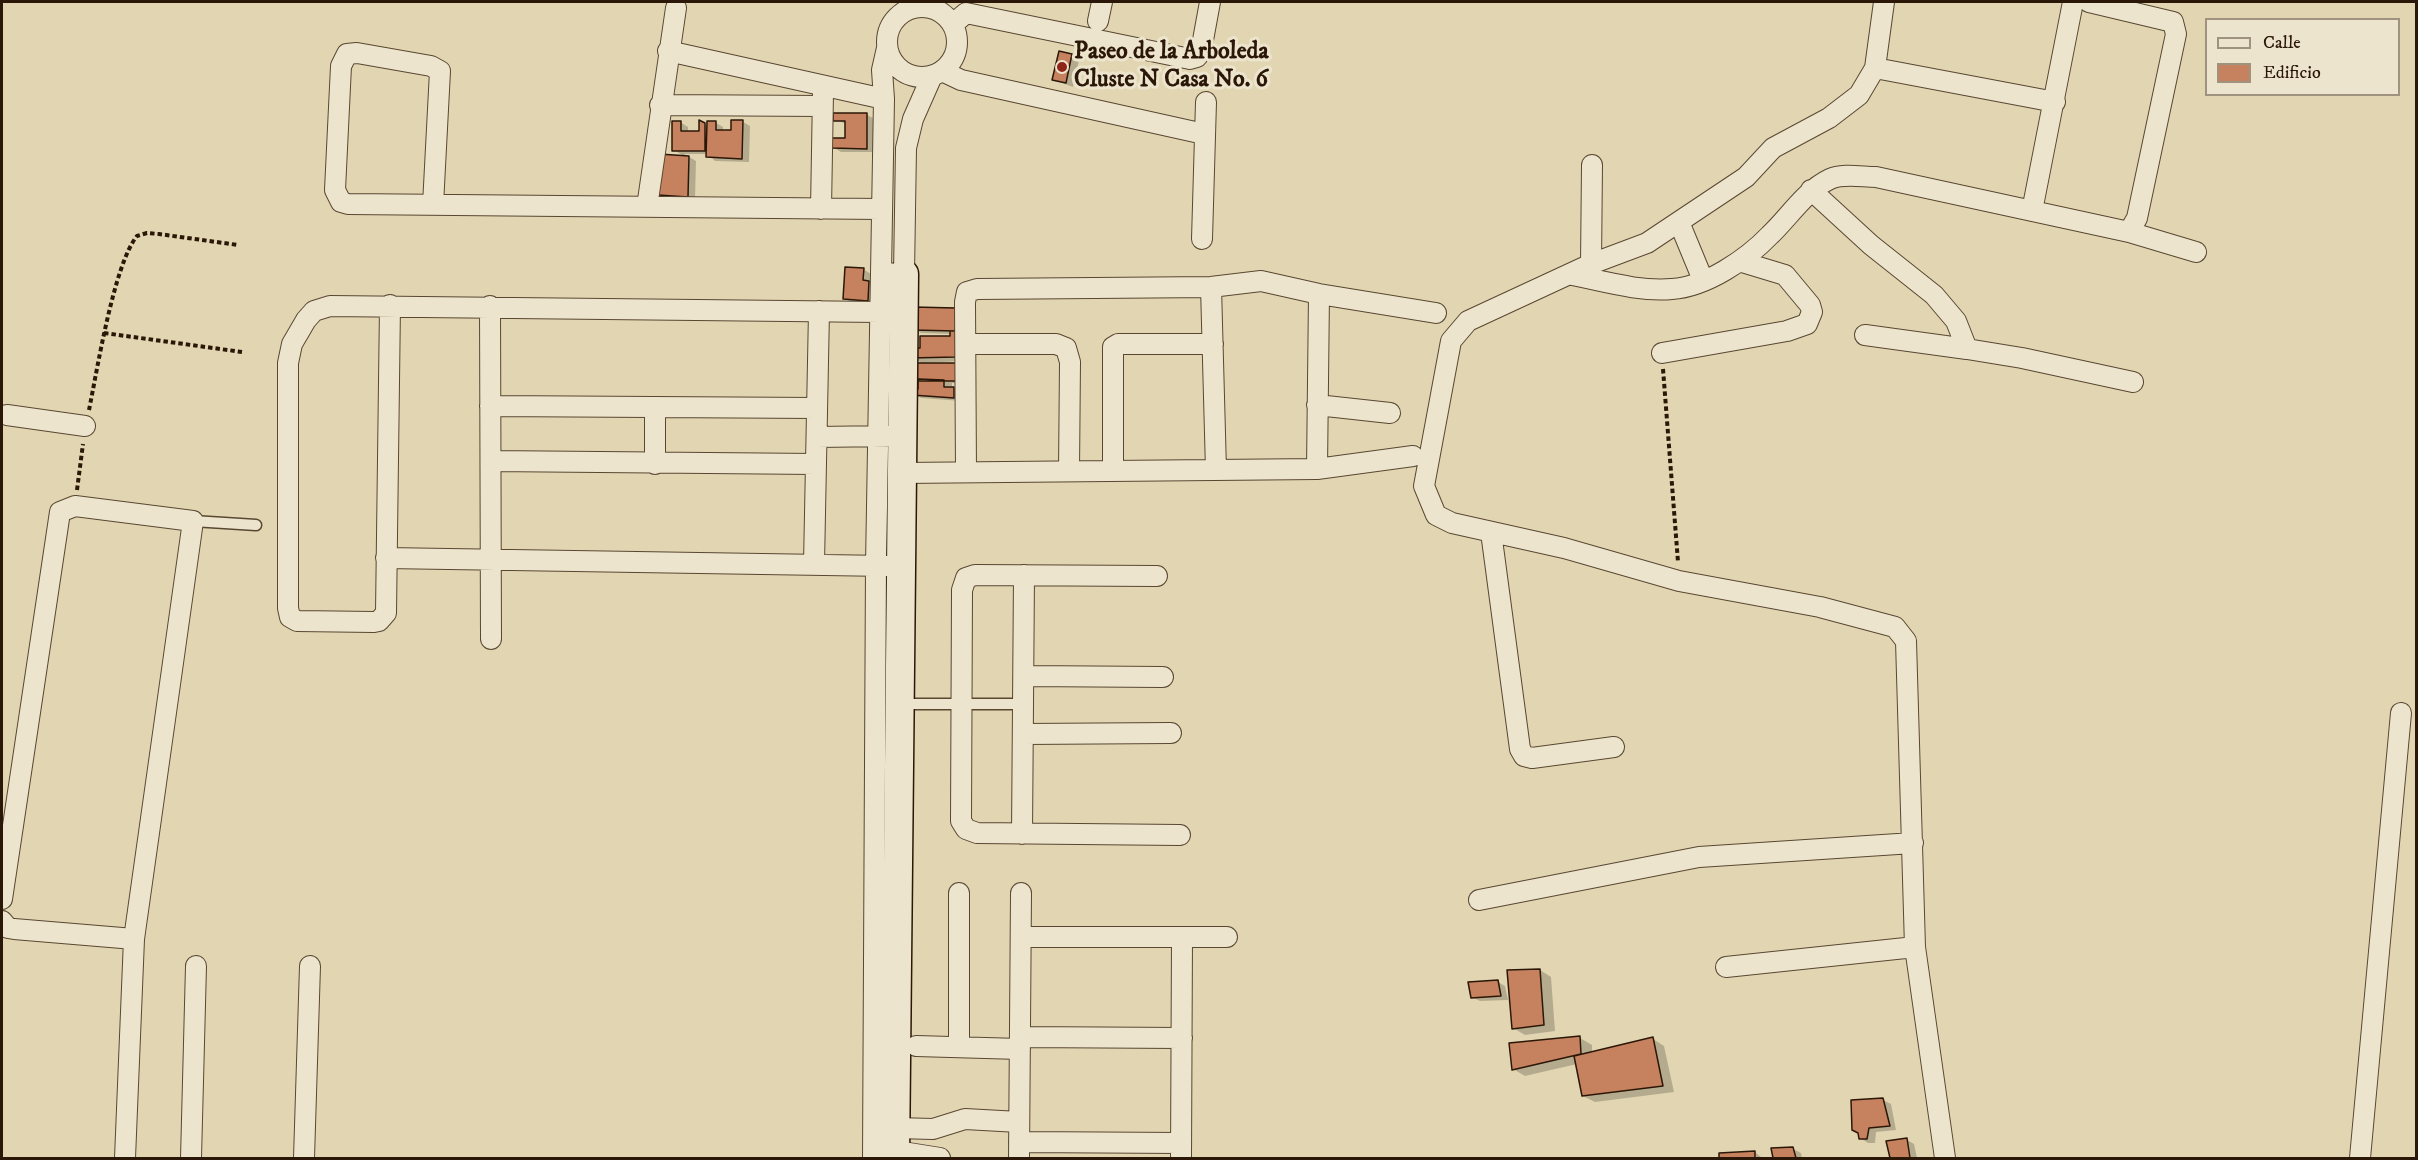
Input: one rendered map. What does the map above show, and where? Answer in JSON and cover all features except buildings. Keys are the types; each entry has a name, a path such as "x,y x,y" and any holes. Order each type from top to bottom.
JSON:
{"street":[{"path":"890,1149 900,704 888,566 902,472 891,435 879,312 893,274 881,209 884,99 882,70 892,10 926,7 1190,59 1197,57 1201,51 1210,2"},
{"path":"1884,2 1875,68 1859,96 1829,118 1773,148 1746,177 1647,243 1591,264 1572,275 1468,321 1451,341 1424,486 1436,515 1452,523 1564,548 1679,581 1820,607 1895,627 1902,633 1906,641 1916,947 1945,1158"},
{"path":"2032,211 2073,2"},
{"path":"2089,2 2157,16 2173,22 2176,34 2138,218 2129,232"},
{"path":"647,207 675,8"},
{"path":"890,1149 888,566 893,274 906,148 913,119 937,74 950,64 958,45 962,13"},
{"path":"887,48 898,69 920,77 937,74 1204,134"},
{"path":"668,51 823,96"},
{"path":"433,205 440,71 431,66 357,53 347,54 341,66 335,190 338,200 348,204 433,205 647,207 821,209 881,209"},
{"path":"1875,68 2055,102"},
{"path":"821,209 823,96"},
{"path":"660,105 823,96 884,99"},
{"path":"1202,239 1206,102"},
{"path":"1591,264 1592,165"},
{"path":"1572,275 1621,284 1672,289 1702,280 1742,262 1811,190 1832,178 1876,177 2129,232 2196,252"},
{"path":"1811,190 1871,245 1934,295 1956,321 1967,350"},
{"path":"1679,222 1702,280"},
{"path":"1662,354 1787,331 1807,324 1812,312 1810,305 1785,275 1742,262"},
{"path":"966,472 965,302 967,292 977,289 1211,287 1261,280 1319,294 1436,313"},
{"path":"1211,287 1216,470"},
{"path":"1317,469 1319,294"},
{"path":"390,305 387,608 379,621 302,622 290,617 288,608 289,352 306,320 320,308 390,305 879,312"},
{"path":"490,306 491,639"},
{"path":"814,564 819,311"},
{"path":"1865,335 2022,358 2133,382"},
{"path":"966,344 1056,344 1066,348 1070,362 1069,471"},
{"path":"1113,469 1113,347 1118,344 1213,344"},
{"path":"1317,405 1389,413"},
{"path":"490,406 817,408"},
{"path":"655,408 655,464"},
{"path":"7,414 86,426"},
{"path":"817,437 891,435"},
{"path":"902,472 1317,469 1413,456"},
{"path":"491,461 816,464"},
{"path":"2,899 58,517 63,508 75,506 192,520 134,939 125,1158"},
{"path":"1491,532 1520,749 1524,756 1532,758 1614,747"},
{"path":"386,558 888,566"},
{"path":"1157,576 975,575 964,580 960,704 963,826 977,833 1180,835"},
{"path":"1022,834 1024,575"},
{"path":"1024,676 1164,677"},
{"path":"2360,1158 2401,713"},
{"path":"1024,734 1170,733"},
{"path":"1479,900 1699,857 1913,843"},
{"path":"959,892 959,1047"},
{"path":"1019,1141 1021,893"},
{"path":"2,921 8,928 14,930 134,939"},
{"path":"1022,937 1227,937"},
{"path":"890,1149 933,1129 965,1119 1019,1141 1181,1151 1182,937"},
{"path":"1726,967 1916,947"},
{"path":"191,1158 196,966"},
{"path":"304,1158 309,966"},
{"path":"916,1046 959,1047 1182,1038"},
{"path":"890,1149 940,1158"}],"lane":[{"path":"192,520 256,525"},
{"path":"900,704 1023,704"}],"path":[{"path":"75,506 86,426 104,333 126,255 137,236 159,234 238,245"},
{"path":"104,333 242,352"},
{"path":"1662,354 1679,581"}],"place":[{"name":"Paseo de la Arboleda Cluste N Casa No. 6","path":"1062,67"}]}
